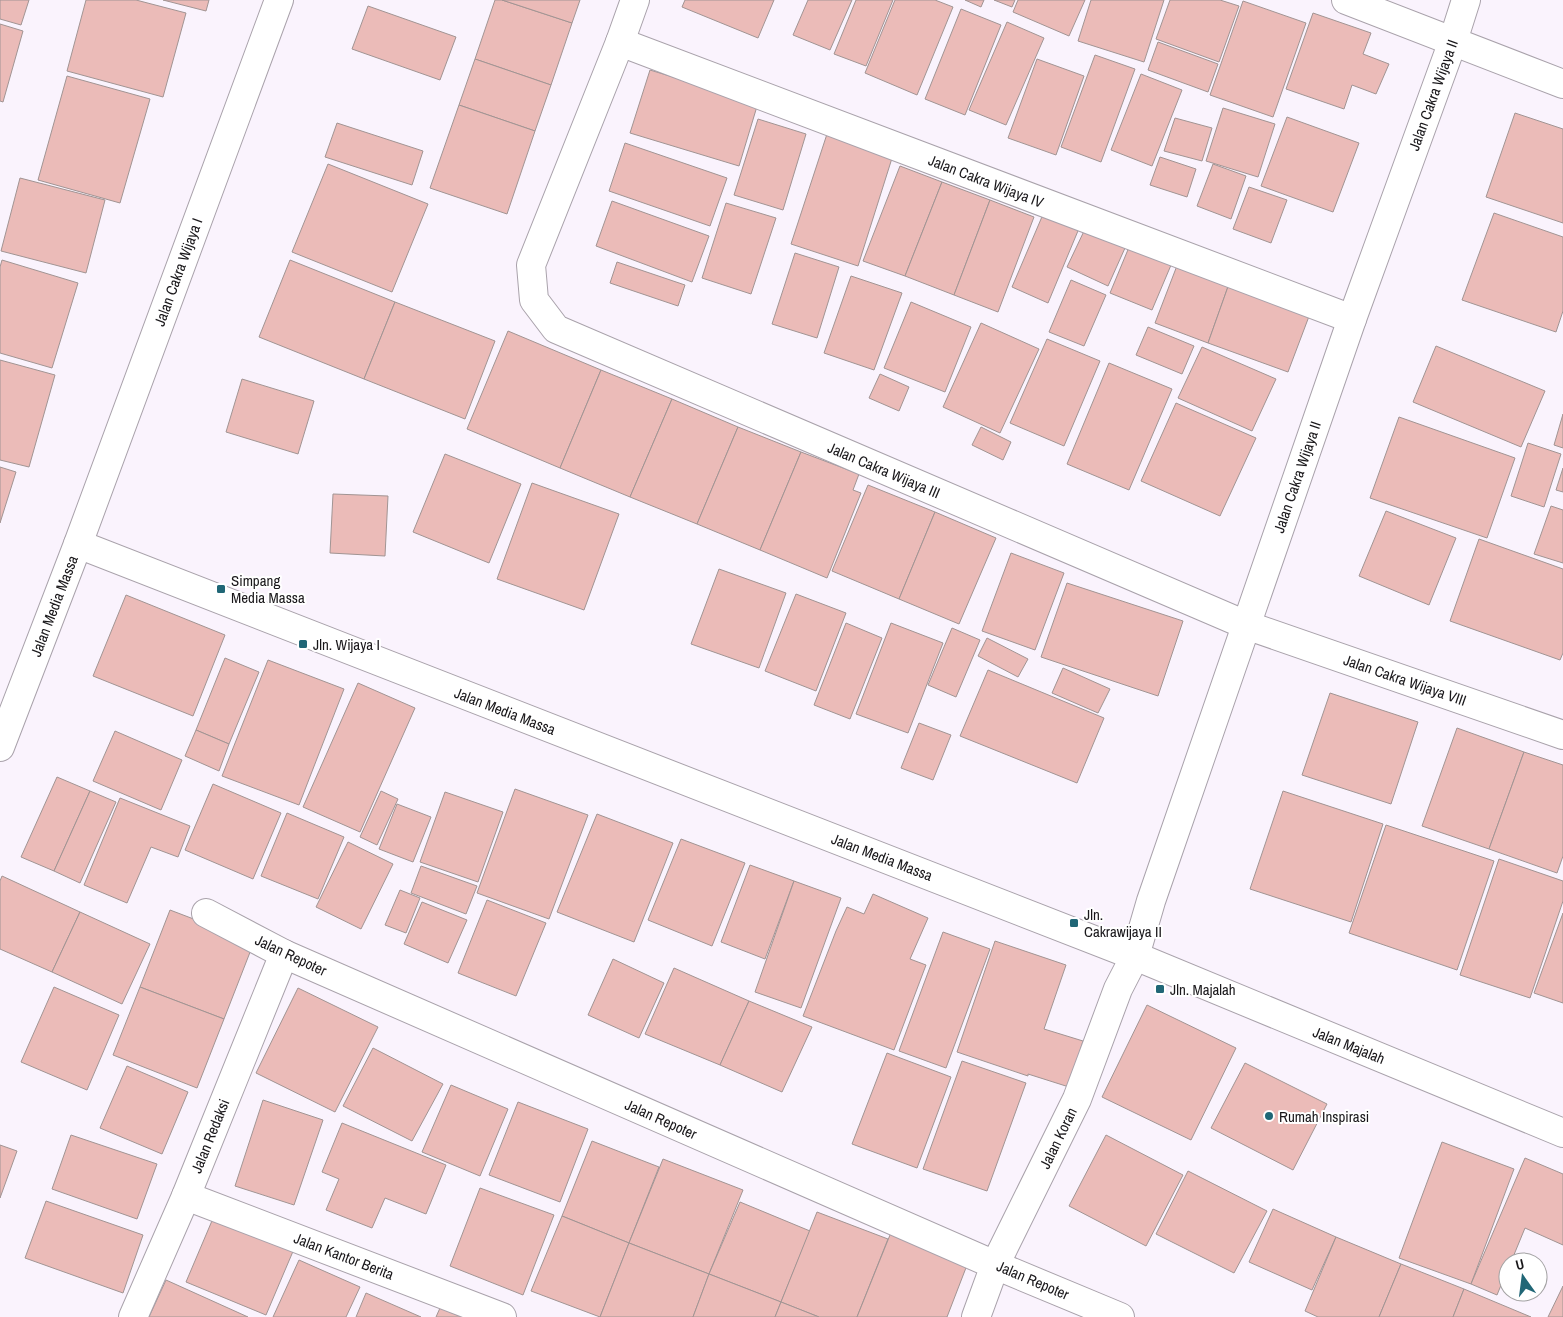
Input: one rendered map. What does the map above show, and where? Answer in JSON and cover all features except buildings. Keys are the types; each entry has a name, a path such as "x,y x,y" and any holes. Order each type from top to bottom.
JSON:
{"street":[{"name":"Jalan Cakra Wijaya I","path":"78,544 279,0"},
{"path":"620,42 636,0"},
{"path":"1346,0 1563,84"},
{"name":"Jalan Cakra Wijaya II","path":"1135,956 1151,901 1246,625 1352,319 1453,41 1466,0"},
{"name":"Jalan Cakra Wijaya III","path":"620,42 531,265 534,300 556,329 1246,625"},
{"name":"Jalan Cakra Wijaya IV","path":"620,42 1352,319"},
{"name":"Jalan Media Massa","path":"0,747 78,544 1135,956"},
{"name":"Jalan Cakra Wijaya VIII","path":"1246,625 1563,735"},
{"name":"Jalan Repoter","path":"206,912 284,954 995,1265 1120,1317"},
{"name":"Jalan Redaksi","path":"133,1317 186,1196 284,954"},
{"name":"Jalan Majalah","path":"1135,956 1563,1133"},
{"name":"Jalan Koran","path":"976,1317 995,1265 1077,1099 1118,990 1135,956"},
{"name":"Jalan Kantor Berita","path":"186,1196 502,1317"}],"place":[{"name":"Simpang Media Massa","path":"221,589"},
{"name":"Jln. Wijaya I","path":"303,644"},
{"name":"Jln. Cakrawijaya II","path":"1074,923"},
{"name":"Jln. Majalah","path":"1160,989"},
{"name":"Rumah Inspirasi","path":"1269,1116"}]}
